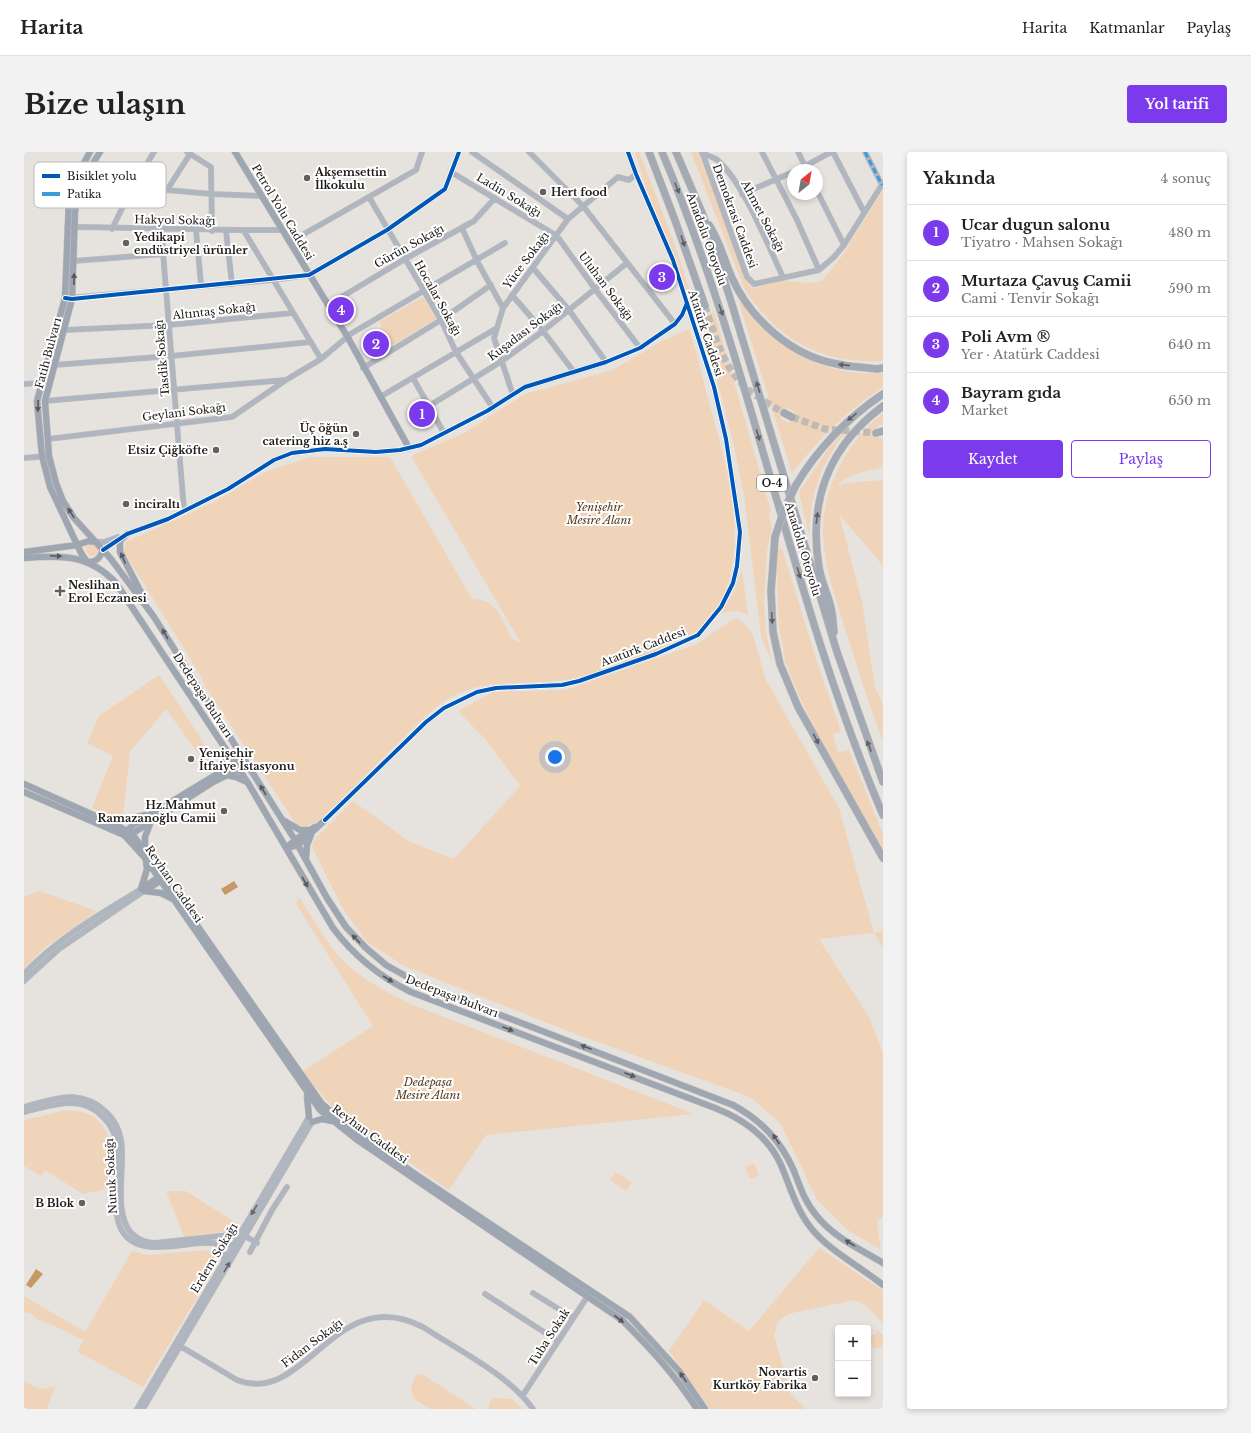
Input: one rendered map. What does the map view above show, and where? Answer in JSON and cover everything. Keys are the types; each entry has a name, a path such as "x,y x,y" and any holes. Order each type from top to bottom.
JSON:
{"highway":[{"path":"649,152 705,306"},
{"name":"Anadolu Otoyolu","path":"662,152 680,196 726,326 775,495 836,693 883,815"},
{"name":"Anadolu Otoyolu","path":"676,152 703,215 744,341 837,652 883,782"},
{"path":"703,215 716,236 732,279 747,304 773,333 801,352 819,360 877,369 883,368"},
{"path":"883,394 843,424 813,458 796,486 784,510 775,537 770,591 774,632 780,664 798,707 883,858"},
{"path":"837,652 831,609 819,568 815,531 820,494 837,454 857,428 883,406"},
{"path":"784,413 792,417"}],"main road":[{"name":"Fatih Bulvarı","path":"84,162 90,152"},
{"name":"Fatih Bulvarı","path":"94,162 100,152"},
{"name":"Petrol Yolu Caddesi","path":"235,152 347,336 363,368 409,448"},
{"name":"Fatih Bulvarı","path":"68,208 65,298 37,401 42,456 50,487 77,545 87,562"},
{"name":"Fatih Bulvarı","path":"76,208 74,228 72,299 45,401 49,456 63,501 74,518 103,550"},
{"path":"127,534 120,541 120,552 154,617"},
{"path":"24,552 77,545 89,541 96,542"},
{"path":"24,558 60,556 87,562 96,561 103,550"},
{"name":"Dedepaşa Bulvarı","path":"103,550 154,617 296,842 327,898 346,927 366,948 395,971 418,983 733,1105 752,1116 772,1134 780,1146 804,1196 817,1217 836,1234 883,1263"},
{"name":"Dedepaşa Bulvarı","path":"87,562 101,569 116,583 222,741 325,916 344,941 365,962 398,986 715,1108 746,1123 759,1134 770,1147 780,1164 793,1198 814,1232 880,1281 883,1285"},
{"path":"219,772 226,760 222,741"},
{"path":"24,792 128,834 152,822 226,775 239,769 246,762 241,760 235,763 154,811 128,834"},
{"path":"226,775 236,777 248,783"},
{"path":"24,784 108,821 128,834 145,854 319,1106 311,1119"},
{"path":"108,821 131,819 154,811"},
{"path":"281,818 300,830 311,831"},
{"path":"286,848 325,820"},
{"path":"143,890 147,869 145,838 152,822"},
{"path":"306,860 307,845 311,831"},
{"path":"143,890 161,879"},
{"name":"Reyhan Caddesi","path":"161,879 172,898 305,1090 334,1121 362,1143 622,1320 651,1349 681,1384 697,1409"},
{"path":"143,890 161,893 172,898"},
{"path":"305,1090 309,1102 311,1119"},
{"name":"Reyhan Caddesi","path":"319,1106 418,1176 592,1290 630,1317 651,1338 679,1371 705,1409"},
{"path":"311,1119 334,1121"}],"street":[{"path":"148,162 154,152"},
{"path":"290,242 416,170 422,152"},
{"path":"65,298 72,299 201,285 232,284 309,275 387,230 445,189 459,152"},
{"path":"472,152 568,219"},
{"path":"529,152 583,206 675,324"},
{"name":"Atatürk Caddesi","path":"325,820 426,722 444,708 461,698 477,692 496,688 562,685 656,654 698,635 721,608 729,593 737,566 740,532 726,439 714,387 673,260 628,152"},
{"name":"Ahmet Sokağı","path":"702,152 716,159 729,174 742,194 783,277"},
{"name":"Demokrasi Caddesi","path":"702,152 747,277 754,284 760,284 783,277"},
{"path":"762,152 797,220 819,270"},
{"path":"798,152 804,164"},
{"path":"812,164 832,152 864,212"},
{"path":"783,277 819,270 834,258 844,245 882,184 865,152"},
{"path":"212,231 212,194 211,168 189,153 167,190 212,194 262,196"},
{"name":"Ladin Sokağı","path":"451,172 557,236"},
{"name":"Yüce Sokağı","path":"513,395 494,338 503,308 568,219 618,177 629,180 636,174"},
{"path":"742,194 787,175"},
{"name":"Hocalar Sokağı","path":"369,197 441,320 456,352 493,408"},
{"name":"Gürün Sokağı","path":"328,305 405,259 474,221 495,198"},
{"path":"822,200 844,245"},
{"path":"112,229 122,208"},
{"name":"Hakyol Sokağı","path":"67,228 161,228 212,231 282,230"},
{"name":"Tasdik Sokağı","path":"161,228 184,510"},
{"path":"462,228 477,261 503,308"},
{"path":"196,230 201,285"},
{"path":"244,230 321,360"},
{"path":"226,231 232,284"},
{"name":"Uluhan Sokağı","path":"557,236 594,289 640,348"},
{"name":"Geylani Sokağı","path":"48,439 232,417 286,380 321,360 347,336 423,290 477,261 505,243"},
{"path":"74,261 163,254"},
{"name":"Kuşadası Sokağı","path":"429,406 502,361 543,331 627,263"},
{"path":"533,268 569,310 606,362"},
{"path":"363,368 441,320 491,285"},
{"path":"512,295 543,331 574,372"},
{"path":"96,542 104,542 168,519 228,489 274,460 292,453 325,449 376,452 409,448 444,433 493,408 525,387 606,362 640,348 675,324 682,315 687,303"},
{"name":"Altıntaş Sokağı","path":"65,330 169,325 293,313"},
{"path":"380,397 497,328"},
{"path":"54,365 171,356 311,342"},
{"path":"412,378 444,433"},
{"path":"45,401 286,380"},
{"path":"24,384 41,383"},
{"path":"24,458 49,456"},
{"path":"103,550 127,534"},
{"path":"24,974 42,957 72,933 143,890"},
{"path":"24,981 59,949 143,890"},
{"name":"Nutuk Sokağı","path":"24,1107 58,1098 73,1098 93,1102 109,1115 117,1127 121,1139 122,1215 127,1228 135,1237 144,1241 155,1243 229,1235 238,1237"},
{"name":"Nutuk Sokağı","path":"24,1112 60,1103 76,1103 91,1107 106,1120 114,1132 117,1144 118,1221 124,1234 132,1241 141,1246 155,1248 215,1243 234,1245 242,1243"},
{"name":"Erdem Sokağı","path":"143,1409 242,1243 311,1119"},
{"name":"Erdem Sokağı","path":"137,1409 224,1260 311,1119"},
{"path":"250,1252 257,1243 272,1210 288,1187"},
{"path":"246,1236 257,1243"},
{"path":"238,1237 242,1243"},
{"path":"215,1243 223,1250 224,1260"},
{"name":"Tuba Sokak","path":"523,1395 592,1290"},
{"path":"533,1293 573,1318"},
{"path":"486,1294 558,1342"},
{"name":"Fidan Sokağı","path":"180,1346 246,1384 266,1384 281,1378 354,1324 374,1317 399,1317 410,1320 423,1327 502,1378 523,1395 533,1409"}],"green space":[{"path":"635,152 639,152 671,234 697,311 693,311 645,185"},
{"path":"691,152 698,152 749,285 756,288 782,280 806,283 822,281 842,256 883,190 883,361 861,361 820,353 786,335 771,322 744,288"},
{"path":"423,297 437,318 387,349 385,333 379,322"},
{"path":"739,302 741,302 769,333 785,346 821,365 841,371 862,373 883,372 883,387 856,406 834,426 792,473","holes":["787,408 795,412 789,423 780,419"]},
{"path":"714,311 771,511 769,515 772,528 767,550 764,602 766,631 772,662 761,636 744,495 734,446 701,317"},
{"name":"Yenişehir Mesire Alanı","path":"689,329 723,455 730,486 734,517 734,548 730,577 719,604 701,627 677,642 660,650 588,675 560,681 484,686 469,689 455,695 428,714 318,821 305,827 296,824 205,686 201,676 136,571 123,553 126,542 212,503 265,472 311,457 390,457 472,599 481,600 493,607 502,618 512,639 521,643 411,456 462,434 525,394 613,370 662,341"},
{"path":"883,413 883,425 877,426 878,438 883,438 883,467 852,476 838,486 846,483 883,480 883,566 839,514 862,602 875,687 883,704 883,741 833,590 825,558 823,528 825,508 837,472 846,455 857,440"},
{"path":"855,421 835,447 819,477 812,504 809,536 799,492 832,444"},
{"path":"94,544 97,545 97,555 90,556 87,555 86,548 87,545"},
{"path":"778,545 779,550 782,548 817,662 841,731 833,734 838,752 849,750 883,834 883,849 817,732 784,658 779,628 777,576 775,575"},
{"path":"742,569 748,615 735,611 721,614 733,594"},
{"path":"737,618 745,624 753,635 766,680 839,808 874,933 819,939 869,1017 883,1053 883,1216 877,1222 881,1250 846,1229 817,1200 781,1124 750,1097 570,1032 404,966 366,941 342,907 312,847 315,839 353,801 410,842 454,859 520,786 486,740 458,711 493,692 566,690 697,644"},
{"path":"159,675 200,737 215,767 210,770 166,709 130,752 123,816 107,814 92,808 113,756 87,743 99,716"},
{"path":"39,891 97,911 43,949 24,969 24,897"},
{"name":"Dedepaşa Mesire Alanı","path":"299,897 331,947 339,956 356,972 387,992 408,1003 694,1114 486,1135 449,1190 337,1112 302,1072 373,1026 296,904"},
{"path":"883,931 883,948 874,933"},
{"path":"67,1110 83,1113 95,1118 103,1126 108,1136 110,1148 110,1188 83,1194 45,1170 41,1176 28,1168 31,1161 27,1167 24,1166 24,1120"},
{"path":"754,1163 759,1175 750,1179 745,1167"},
{"path":"615,1172 632,1182 626,1191 610,1180"},
{"path":"166,1191 186,1191 239,1225 231,1231 184,1237"},
{"path":"819,1248 883,1291 883,1323 865,1305 854,1300 788,1314 778,1322 774,1335 790,1393 806,1409 710,1409 669,1351 704,1300 749,1331"},
{"path":"207,1250 217,1254 218,1263 143,1387 78,1352 83,1340 53,1325 38,1320 31,1313 24,1312 24,1296 85,1332 132,1251 147,1255"},
{"path":"875,1329 883,1335 883,1347 873,1349 871,1336 877,1334"},
{"path":"422,1374 476,1409 430,1409 413,1398 411,1387 416,1375"},
{"path":"24,1380 35,1387 42,1389 55,1386 47,1409 24,1409"},
{"path":"494,1398 512,1399 523,1409 489,1409 489,1403"}],"shaded area":[{"path":"234,881 238,887 225,895 221,889"},
{"path":"36,1269 43,1274 31,1288 26,1285"}],"tunnel":[{"path":"705,306 722,352 733,374 750,391 784,413"},
{"path":"792,417 825,429 876,433"}],"marked path":[{"path":"865,152 882,185"}],"cycle path":[{"path":"65,298 72,299 309,275 387,230 445,189 459,152"},
{"path":"325,820 426,722 444,708 477,692 496,688 562,685 579,681 656,654 698,635 721,607 733,583 737,566 740,532 726,439 714,387 673,260 628,152"},
{"path":"103,550 127,534 168,519 228,489 274,460 292,453 325,449 376,452 400,450 421,445 487,411 525,387 606,362 640,348 675,324 682,315 687,303"}],"place":[{"name":"Akşemsettin İlkokulu","path":"307,178"},
{"name":"Hert food","path":"543,192"},
{"name":"Yedikapi endüstriyel ürünler","path":"126,243"},
{"name":"Poli Avm ®","path":"662,277"},
{"name":"Bayram gıda","path":"341,310"},
{"name":"Murtaza Çavuş Camii","path":"376,344"},
{"name":"Ucar dugun salonu","path":"422,414"},
{"name":"Üç öğün catering hiz a.ş","path":"356,434"},
{"name":"Etsiz Çiğköfte","path":"216,450"},
{"name":"inciraltı","path":"126,504"},
{"name":"Neslihan Erol Eczanesi","path":"60,591"},
{"name":"Yenişehir İtfaiye İstasyonu","path":"191,759"},
{"name":"Hz.Mahmut Ramazanoğlu Camii","path":"224,811"},
{"name":"B Blok","path":"82,1203"},
{"name":"Novartis Kurtköy Fabrika","path":"815,1378"}]}
